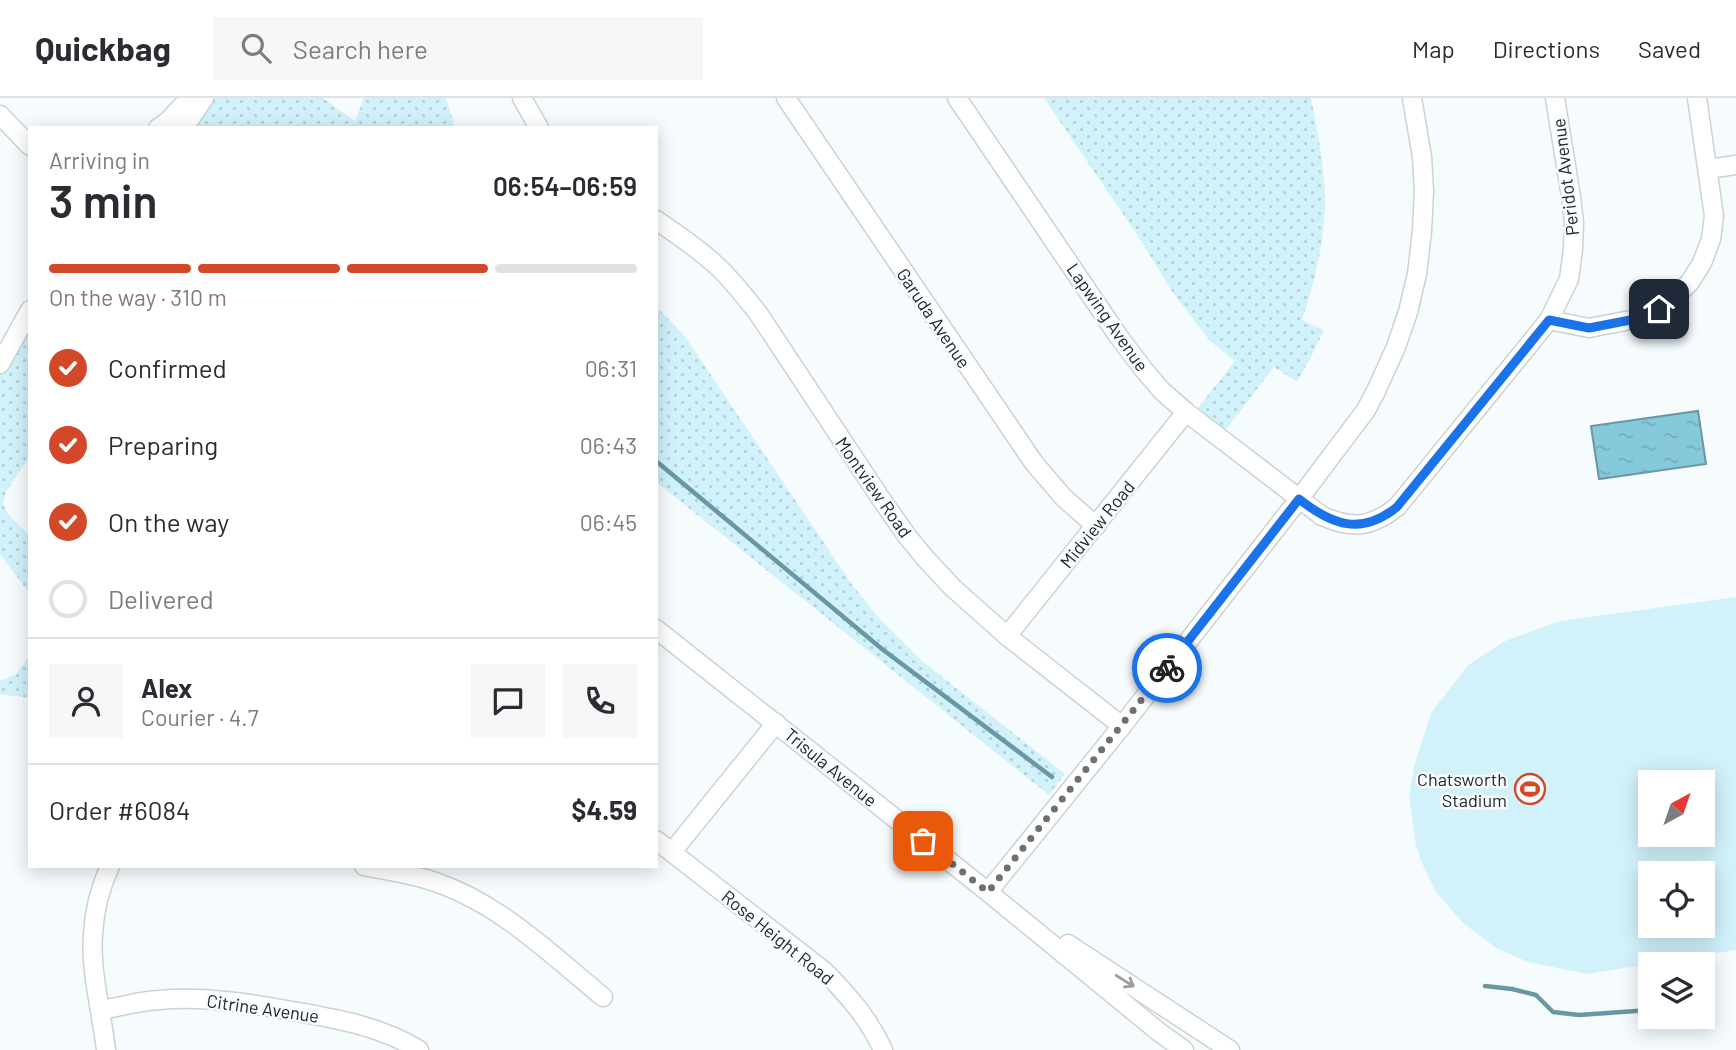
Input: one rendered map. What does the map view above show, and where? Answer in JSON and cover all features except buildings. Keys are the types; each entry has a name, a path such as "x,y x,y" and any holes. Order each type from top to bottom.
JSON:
{"street":[{"path":"161,126 190,98"},
{"path":"185,126 204,98"},
{"path":"522,98 538,126"},
{"name":"Garuda Avenue","path":"786,98 1027,453 1065,498 1096,526"},
{"name":"Lapwing Avenue","path":"957,98 1119,337 1162,391 1299,499"},
{"path":"988,892 1299,499 1366,410 1386,373 1408,312 1417,274 1422,231 1422,157 1412,98"},
{"name":"Peridot Avenue","path":"1299,499 1322,516 1341,524 1355,525 1387,516 1549,320 1569,279 1574,223 1555,98"},
{"path":"1549,320 1589,328 1646,317 1671,301 1690,282 1711,239 1714,215 1697,98"},
{"path":"0,108 28,127"},
{"path":"0,115 28,144"},
{"path":"1709,169 1736,165"},
{"name":"Montview Road","path":"658,221 703,253 737,286 758,313 907,536 953,588 1007,636 1122,726"},
{"path":"4,357 28,314"},
{"path":"4,357 28,327"},
{"name":"Midview Road","path":"1007,636 1186,412"},
{"name":"Trisula Avenue","path":"658,631 1184,1050"},
{"path":"672,852 776,723"},
{"name":"Rose Height Road","path":"658,842 824,971 863,1014 883,1050"},
{"path":"106,1050 92,938 99,893 109,868"},
{"path":"375,868 431,881 480,902 533,939 603,997"},
{"name":"Trisula Avenue","path":"1005,906 1043,927 1230,1050"},
{"name":"Citrine Avenue","path":"100,1010 157,1000 191,999 236,1003 323,1016 365,1026 403,1040 419,1050"}],"shaded area":[{"path":"199,98 323,98 355,121 364,98 446,98 454,126 168,126"},
{"path":"1044,98 1311,98 1323,171 1325,211 1319,258 1302,320 1324,330 1297,382 1274,367 1224,432 1197,409 1235,361 1210,341 1173,293 1138,236"},
{"path":"658,309 686,338 853,586 880,619 922,661 1065,774 1049,795 658,484"},
{"path":"19,335 28,336 28,459 6,492 3,504 7,513 28,534 28,591 0,554 0,369"},
{"name":"Chatsworth Stadium","path":"1736,597 1736,950 1715,953 1638,952 1638,966 1587,974 1528,962 1496,948 1463,923 1435,891 1416,846 1409,796 1414,766 1431,713 1468,665 1505,641 1560,621"},
{"path":"28,658 28,698 0,694 0,681 16,674"}],"water":[{"path":"1698,411 1706,464 1599,479 1591,426"}],"waterway":[{"path":"658,463 882,649 1052,777"},
{"path":"1485,986 1536,995 1553,1012 1579,1015 1638,1011"}],"way so far":[{"path":"923,841 988,892 1167,668"}],"place":[{"name":"Chatsworth Stadium","path":"1530,789"}],"route":[{"path":"1167,668 1299,499 1322,516 1341,524 1355,525 1387,516 1549,320 1589,328 1646,317 1659,309"}]}
